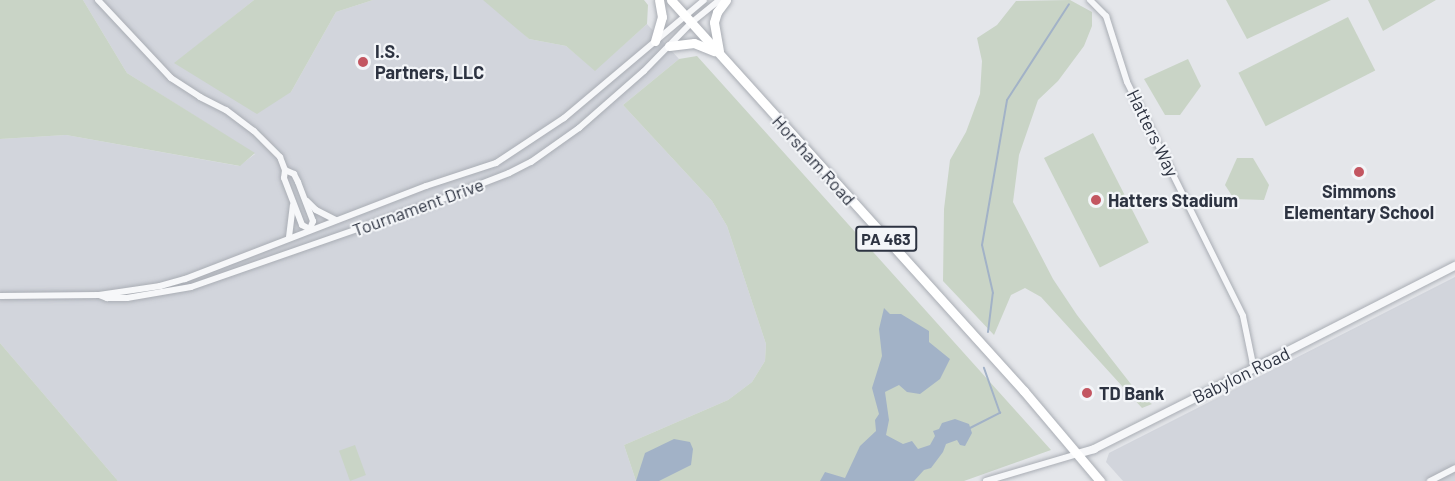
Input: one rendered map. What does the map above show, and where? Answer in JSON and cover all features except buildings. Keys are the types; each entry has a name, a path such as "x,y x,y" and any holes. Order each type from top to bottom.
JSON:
{"main road":[{"path":"655,41 661,20 659,0"},
{"name":"Horsham Road","path":"671,0 1024,391 1100,481"},
{"path":"719,53 714,21 717,12 726,0"},
{"path":"669,46 698,43 719,53"}],"street":[{"path":"98,0 171,78 254,131 280,158 285,170 284,178 302,225 310,230 313,221 305,198 294,174 285,170"},
{"path":"688,19 704,0"},
{"path":"688,19 719,0"},
{"name":"Hatters Way","path":"1090,0 1106,16 1127,82 1243,316 1254,369"},
{"name":"Tournament Drive","path":"0,296 99,295 160,286 185,279 289,237 496,164 546,132 655,41 688,19"},
{"name":"Tournament Drive","path":"99,295 107,298 127,298 191,288 490,181 531,162 565,140 669,46 688,19"},
{"path":"305,198 316,210 337,220"},
{"path":"289,237 293,201"},
{"name":"Babylon Road","path":"986,481 1094,448 1455,266"},
{"path":"1430,481 1455,468"}],"shaded area":[{"path":"83,0 254,0 175,63 291,92 336,12 373,0 487,0 529,39 566,46 595,70 647,24 679,59 623,105 712,201 727,226 766,344 765,361 752,382 728,400 624,445 636,481 118,481 0,343 0,139 66,135 239,166 255,154 127,73"},
{"path":"1455,277 1455,481 1123,481 1106,462 1109,453"}],"green space":[{"path":"0,0 83,0 127,73 255,153 240,166 66,135 0,139"},
{"path":"254,0 373,0 336,12 291,92 257,114 174,63"},
{"path":"483,0 644,0 648,5 647,24 595,71 566,46 529,39"},
{"path":"1070,0 1092,12 1092,26 1084,46 1058,81 1038,100 1019,155 1013,202 1053,279 1077,315 1141,397 1152,404 1142,408 1041,297 1025,288 1011,295 994,335 943,281 944,209 950,160 966,132 980,94 982,61 977,38 997,25 1016,1"},
{"path":"1226,0 1331,0 1247,39"},
{"path":"1368,0 1436,0 1383,31"},
{"path":"1348,17 1375,70 1266,126 1238,73"},
{"path":"697,56 1051,450 964,481 636,481 624,445 728,400 752,382 765,361 766,344 727,226 712,201 623,105 679,59"},
{"path":"1188,59 1201,86 1180,115 1165,115 1144,79"},
{"name":"Hatters Stadium","path":"1093,133 1149,243 1100,268 1044,158"},
{"path":"1237,158 1253,158 1269,185 1264,200 1234,199 1225,185"},
{"path":"0,343 118,481 0,481"},
{"path":"355,445 366,475 350,481 339,451"}],"water":[{"path":"884,308 890,314 901,314 929,331 929,342 950,359 940,379 920,394 907,392 899,385 885,392 889,420 886,435 903,444 912,441 918,449 930,445 935,436 933,431 939,429 942,423 955,419 969,424 972,433 965,446 960,445 957,440 946,444 931,468 924,470 914,481 820,481 825,472 845,478 860,446 876,431 875,420 879,414 872,388 882,356 879,329"},
{"path":"674,439 690,442 693,449 691,465 659,481 636,481 645,453"}],"waterway":[{"path":"988,332 993,293 982,245 1007,100 1069,4"},
{"path":"970,428 1000,413 984,368"}],"place":[{"name":"I.S. Partners, LLC","path":"363,62"},
{"name":"Simmons Elementary School","path":"1359,172"},
{"name":"Hatters Stadium","path":"1096,200"},
{"name":"TD Bank","path":"1087,393"}]}
